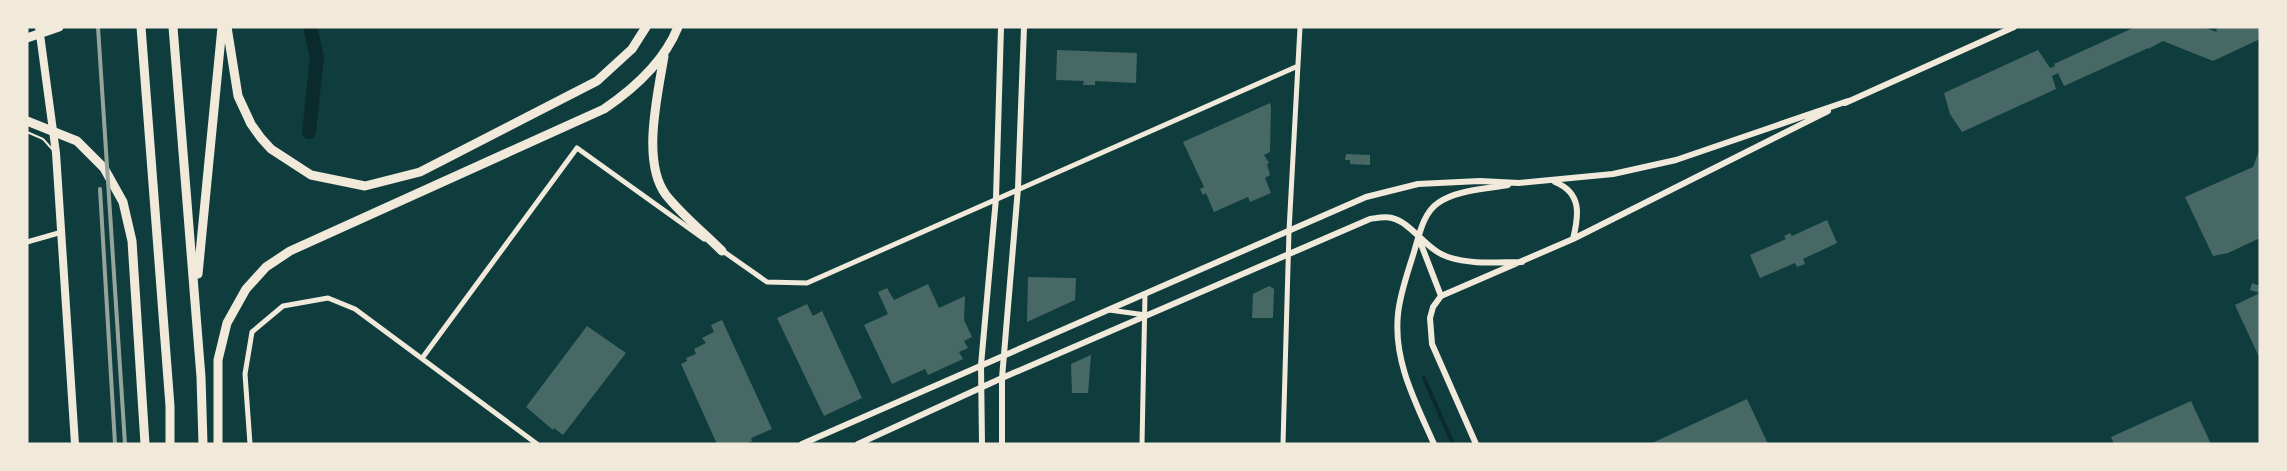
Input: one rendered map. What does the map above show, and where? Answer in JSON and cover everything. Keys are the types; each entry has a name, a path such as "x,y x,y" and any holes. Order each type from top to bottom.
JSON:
{"highway":[{"path":"27,38 59,27"},
{"path":"141,27 170,406 170,444"},
{"path":"172,27 201,377 203,444"},
{"path":"195,297 222,27"},
{"path":"227,27 238,96 261,138 271,149 311,175 365,186 420,172 597,81 632,49 646,27"},
{"path":"678,27 664,56 652,140 656,175 665,194 722,251"},
{"path":"218,444 218,360 227,323 246,289 266,267 290,251 604,109 636,84 664,56"},
{"path":"27,121 77,141 104,168 123,202 132,241 145,444"}],"main road":[{"path":"39,27 56,153 75,444"}],"street":[{"path":"982,444 981,365 996,198 1001,27"},
{"path":"1002,444 1003,356 1018,188 1024,27"},
{"path":"1283,444 1288,254 1300,27"},
{"path":"1476,444 1432,344 1429,329 1430,318 1433,307 1442,296 1573,239 1848,101 2014,27"},
{"path":"423,357 577,148 767,282 807,283 1298,66"},
{"path":"1434,444 1409,388 1400,358 1398,315 1418,238 1425,219 1436,204 1451,196 1519,183 1613,174 1676,160 1848,101"},
{"path":"1552,180 1565,186 1573,196 1578,208 1573,239"},
{"path":"802,444 1366,197 1418,184 1480,181 1519,183"},
{"path":"858,444 1002,378 1370,219 1390,217 1403,221 1418,238 1440,254 1457,260 1522,262"},
{"path":"27,242 62,232"},
{"path":"1418,238 1442,296"},
{"path":"1142,444 1145,294"},
{"path":"250,444 245,374 252,332 283,306 328,298 356,309 537,444"},
{"path":"1104,312 1110,309 1146,315"}],"lane":[{"path":"27,132 43,140 56,153"}],"building":[{"path":"2135,27 2203,27 2217,32 2216,29 2221,27 2260,27 2260,39 2213,61 2163,41 2064,86 2058,73 2052,76 2056,89 1962,132 1950,114 1944,93 2038,50 2050,68 2055,66 2054,64"},
{"path":"1057,50 1137,53 1136,83 1095,81 1095,85 1083,85 1084,81 1056,80"},
{"path":"1270,103 1270,152 1264,155 1269,163 1267,164 1270,175 1265,178 1271,193 1250,202 1248,197 1214,212 1206,193 1203,195 1200,189 1204,187 1183,142"},
{"path":"2260,148 2260,238 2228,253 2213,256 2185,197 2253,167"},
{"path":"1346,154 1370,155 1370,165 1350,164 1350,160 1345,160"},
{"path":"1827,220 1837,243 1803,259 1805,264 1797,267 1795,263 1760,278 1750,255 1786,239 1784,236 1790,233 1792,236"},
{"path":"1028,277 1076,278 1075,300 1027,322"},
{"path":"2252,283 2260,286 2260,293 2250,290"},
{"path":"928,284 939,308 965,296 964,320 972,337 964,341 968,348 959,352 963,359 928,375 925,369 892,384 864,325 888,314 878,292 887,288 894,300"},
{"path":"1269,286 1274,289 1273,318 1252,318 1253,294"},
{"path":"2260,293 2260,359 2235,305"},
{"path":"807,304 813,316 822,311 862,398 824,416 777,318"},
{"path":"722,320 772,429 751,438 752,441 745,444 717,444 681,364 687,361 686,358 696,354 694,349 706,343 702,338 714,332 711,325"},
{"path":"587,326 626,353 563,435 554,428 553,430 526,407"},
{"path":"1091,355 1088,393 1072,393 1071,364"},
{"path":"1747,399 1768,444 1650,444"},
{"path":"2191,401 2211,444 2114,444 2111,437"}],"waterway":[{"path":"309,132 317,57 310,27"},
{"path":"1424,378 1453,444"}],"railway":[{"path":"98,27 125,444"},
{"path":"100,189 115,444"}]}
